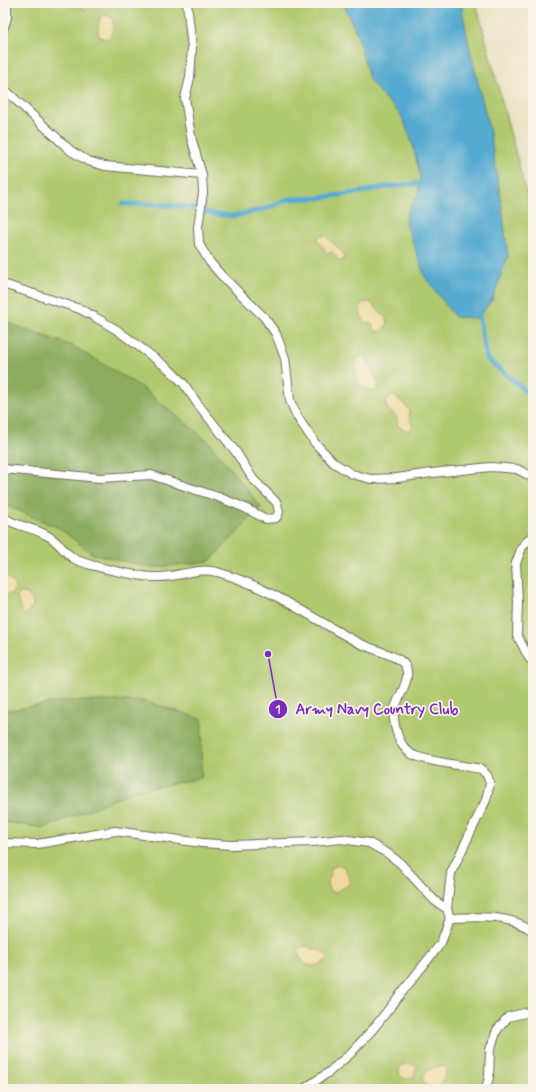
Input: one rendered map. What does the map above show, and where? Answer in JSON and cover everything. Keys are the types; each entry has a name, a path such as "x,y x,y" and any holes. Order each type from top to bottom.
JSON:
{"lane":[{"path":"3,30 7,3"},
{"path":"187,3 192,48 190,78 185,98 191,138 202,175 203,193 198,227 199,244 209,261 221,275 264,317 276,334 285,358 290,401 298,418 316,443 334,462 352,474 370,480 491,467 517,469 530,476 533,480"},
{"path":"3,88 71,152 88,161 106,166 202,175"},
{"path":"3,284 80,309 117,330 169,369 184,384 197,403 236,452 253,479 277,503 279,512 276,518 266,519 243,507 218,497 151,475 100,478 3,469"},
{"path":"3,517 10,522 48,536 74,558 86,563 124,573 160,578 204,570 229,576 274,596 361,644 397,658 404,664 408,672 406,683 394,712 394,725 400,741 409,753 420,758 481,769 487,775 490,783 486,800 452,873 447,909 450,918 441,943 373,1029 350,1054 329,1072 304,1089"},
{"path":"533,535 522,547 516,563 518,602 517,636 529,658 533,662"},
{"path":"3,843 37,844 115,831 202,843 231,845 314,842 342,838 369,843 387,853 400,863 435,901 447,909"},
{"path":"450,918 485,917 505,919 526,925 533,931"},
{"path":"486,1089 489,1076 490,1050 497,1030 508,1017 533,1011"}],"green space":[{"path":"3,3 476,3 533,219 533,1089 3,1089"},
{"path":"3,321 73,346 141,387 208,441 261,507 210,561 153,568 93,554 59,528 3,504"},
{"path":"64,701 144,701 202,719 201,778 133,791 45,828 3,822 3,707 9,710"}],"sand":[{"path":"77,3 92,3 86,10"},
{"path":"102,15 112,18 113,30 107,39 101,37 98,32"},
{"path":"325,235 344,254 344,260 339,261 332,252 326,254 324,248 317,240 318,237"},
{"path":"370,302 386,318 388,323 382,331 376,332 371,323 367,323 361,316 361,303"},
{"path":"361,356 366,358 379,383 378,388 374,392 362,388 357,382 355,370 358,358"},
{"path":"393,395 410,411 409,417 413,427 409,431 401,428 397,424 396,416 387,408 385,402"},
{"path":"3,575 9,578 15,588 12,594 3,595"},
{"path":"20,593 26,593 32,598 33,606 25,615 22,613 17,597"},
{"path":"339,865 344,867 349,877 349,885 334,893 329,890 327,884 331,874 329,870 332,867"},
{"path":"307,946 325,953 329,958 316,966 307,965 298,952 302,947"},
{"path":"406,1064 417,1066 413,1078 405,1079 400,1076 400,1066"},
{"path":"439,1066 446,1066 446,1073 441,1083 436,1087 430,1087 424,1084 422,1078 426,1071"}],"water":[{"path":"343,3 461,3 468,41 490,133 502,206 508,256 492,300 477,318 455,317 425,277 405,220 409,209 418,196 420,175 412,142 401,115 369,79 357,34"}],"waterway":[{"path":"123,204 155,204 188,207 214,214 234,216 265,209 289,199 318,198 356,193 385,187 425,183"},
{"path":"478,309 486,358 533,397"}],"place":[{"name":"Army Navy Country Club","path":"268,654"}]}
